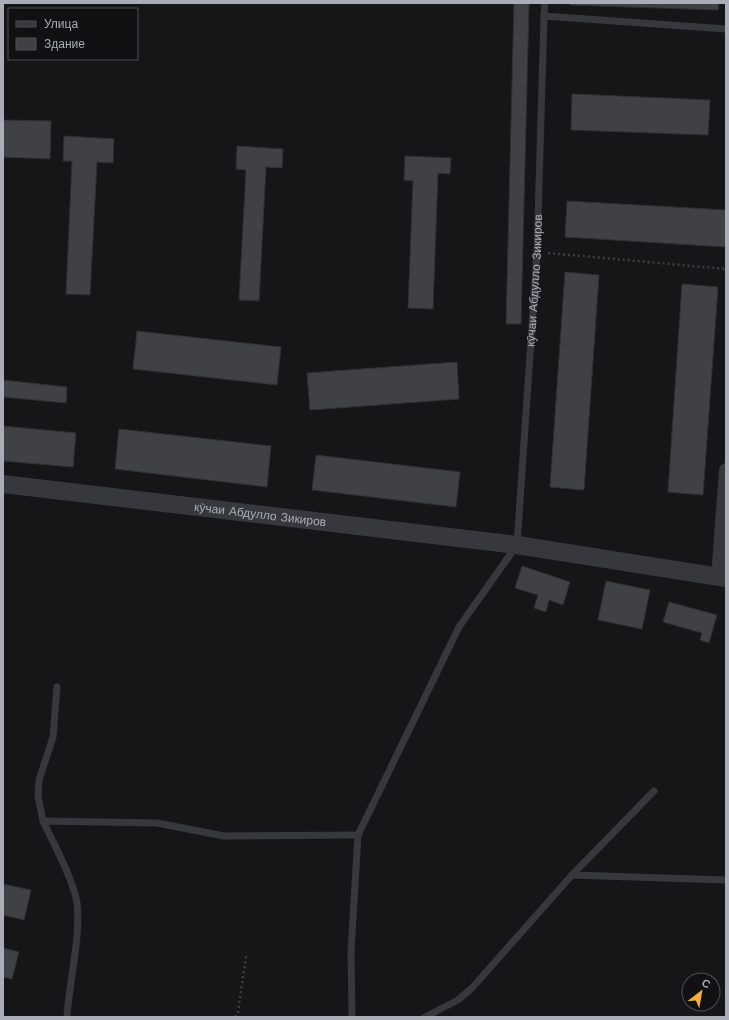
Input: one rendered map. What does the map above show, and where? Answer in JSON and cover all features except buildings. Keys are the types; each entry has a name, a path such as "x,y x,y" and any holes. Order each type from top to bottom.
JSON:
{"street":[{"path":"722,577 726,470"},
{"name":"кӯчаи Абдулло Зикиров","path":"3,484 517,545 722,577"}],"lane":[{"name":"кӯчаи Абдулло Зикиров","path":"517,545 537,252 545,3"},
{"path":"544,16 726,29"},
{"path":"352,1017 351,951 358,835 459,627 517,545"},
{"path":"57,688 53,737 38,780 38,796 43,821 63,865 77,902 78,923 69,988 67,1017"},
{"path":"426,1017 458,1000 472,988 572,876 654,791"},
{"path":"43,821 157,823 224,836 358,835"},
{"path":"572,876 726,880"}],"path":[{"path":"537,252 726,269"},
{"path":"235,1017 238,1012 246,956"}]}
